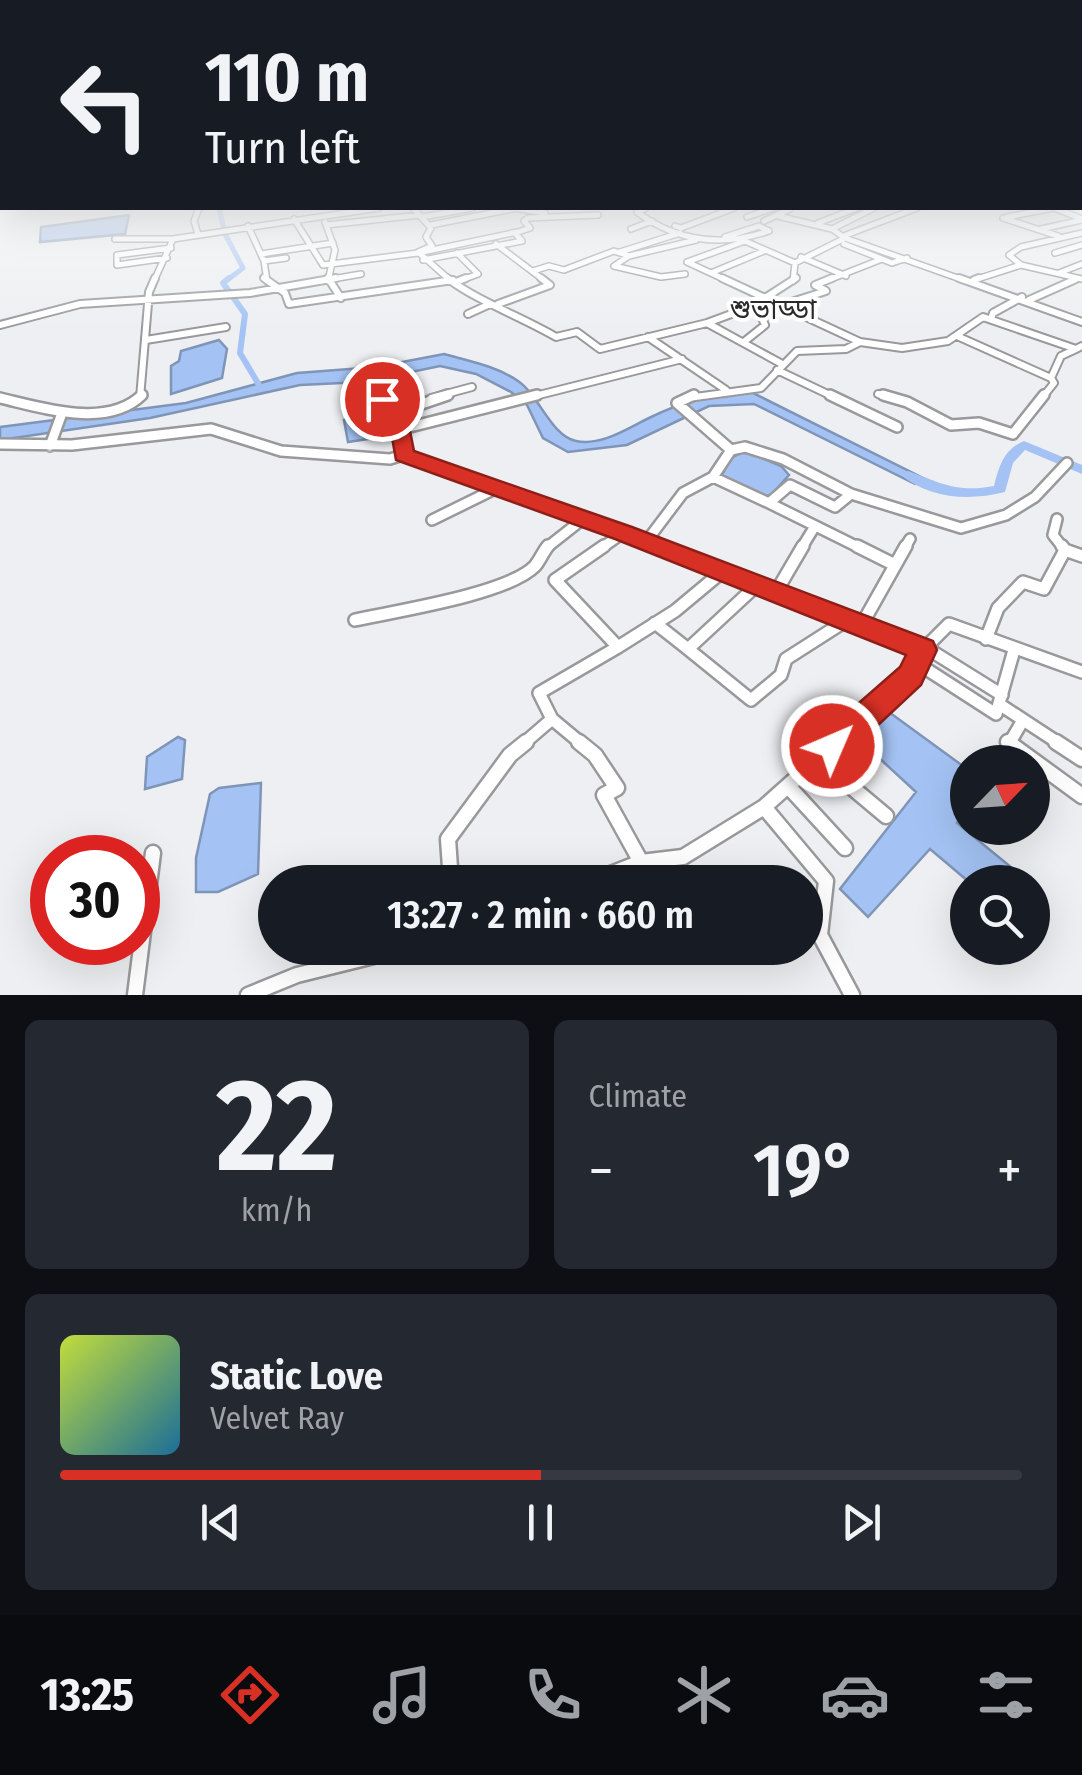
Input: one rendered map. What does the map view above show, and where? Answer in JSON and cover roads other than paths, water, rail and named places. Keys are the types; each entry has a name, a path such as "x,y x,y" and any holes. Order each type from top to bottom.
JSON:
{"street":[{"path":"168,258 117,265 117,255 194,235"},
{"path":"252,235 263,258 264,279 280,290 289,304 369,298 478,274 456,254"},
{"path":"304,235 323,264 456,254 522,241 519,235"},
{"path":"330,235 328,281 341,298"},
{"path":"420,256 432,246 427,235"},
{"path":"420,256 503,235"},
{"path":"536,262 564,270 669,235"},
{"path":"688,235 708,244 730,235"},
{"path":"758,235 687,262 860,342 902,348 956,336 976,320 991,320 1079,348"},
{"path":"842,235 1082,322"},
{"path":"420,256 475,299 495,304 556,337 578,332 600,350 707,323 768,299 784,288 778,285 796,280 795,264 801,257 849,235"},
{"path":"1056,235 1065,238"},
{"path":"1074,235 1021,247 1010,256 1021,265 1080,278"},
{"path":"725,237 745,241 795,264"},
{"path":"115,239 172,243"},
{"path":"685,274 660,277 614,266 628,256 698,240"},
{"path":"837,241 892,264 908,258"},
{"path":"0,398 61,415 126,410 135,405 142,396 153,279 168,258 172,243"},
{"path":"263,258 333,243"},
{"path":"468,314 550,284 496,244"},
{"path":"1056,254 1082,245"},
{"path":"618,252 628,256"},
{"path":"711,273 764,252"},
{"path":"801,257 846,276"},
{"path":"263,258 286,258"},
{"path":"744,341 765,325 762,318 783,306 826,292 814,285 882,260"},
{"path":"1060,274 1082,264"},
{"path":"974,280 1021,265"},
{"path":"533,271 547,267"},
{"path":"0,325 80,304 133,298 149,303 280,290 361,274"},
{"path":"991,320 993,313 1080,278"},
{"path":"707,323 744,341 780,367 897,427"},
{"path":"146,340 226,327"},
{"path":"956,336 1052,378"},
{"path":"648,337 726,390"},
{"path":"731,450 676,405 699,393 761,388 797,352 846,349 860,342"},
{"path":"878,394 907,402 951,426 979,423 1013,434 1049,392 1062,356 1079,348"},
{"path":"402,429 682,360"},
{"path":"375,388 398,412 403,455"},
{"path":"398,412 434,396 454,396 472,388"},
{"path":"52,441 61,415"},
{"path":"0,444 211,428 244,443 280,450 390,459 403,455 623,533 862,626 921,653 1001,700 1082,760"},
{"path":"646,542 683,492 713,477 731,450 745,447 783,459 851,494 961,528 1006,515 1035,497 1067,463"},
{"path":"713,477 895,565"},
{"path":"769,503 790,485 835,508 851,494"},
{"path":"432,520 495,489"},
{"path":"737,506 748,495"},
{"path":"354,620 464,596 512,580 534,566 545,549 583,519"},
{"path":"1057,520 1053,534 1065,550 1082,556"},
{"path":"776,592 815,526"},
{"path":"618,646 555,580 623,533"},
{"path":"862,626 910,539"},
{"path":"986,638 998,608 1023,582 1044,589 1065,550"},
{"path":"642,862 604,795 616,788 595,755 552,720 539,693 655,623 723,571"},
{"path":"688,649 757,584"},
{"path":"655,623 751,700 781,676 786,658 847,620"},
{"path":"634,865 683,857 764,807 911,676 921,653 949,624 1082,672"},
{"path":"921,653 996,714 1014,650"},
{"path":"450,865 448,839 510,755 552,720"},
{"path":"1024,720 1008,744 1082,796"},
{"path":"832,746 860,772 850,785 886,816"},
{"path":"788,786 845,848"},
{"path":"764,807 826,881 820,934 852,995"},
{"path":"135,995 139,965"},
{"path":"248,995 297,975 337,965"}],"water":[{"path":"40,235 110,235 40,242"},
{"path":"219,340 227,349 222,378 171,394 171,366 179,361 181,351"},
{"path":"444,354 492,368 518,381 552,424 576,441 604,439 699,399 753,393 927,480 915,484 754,404 709,406 627,445 568,452 543,438 527,405 511,392 476,374 440,366 363,382 300,385 150,418 0,440 0,427 186,403 297,373 376,367"},
{"path":"386,410 392,413 394,435 348,442 344,420"},
{"path":"745,451 781,466 789,475 771,495 763,497 721,477 731,458"},
{"path":"882,707 950,757 950,845 984,845 1008,865 950,866 930,849 868,917 840,889 916,792 853,734"},
{"path":"178,737 185,740 182,779 145,789 147,757"},
{"path":"261,783 258,874 218,892 196,892 196,858 210,794 219,788"}],"waterway":[{"path":"226,235 243,268 226,281"},
{"path":"229,278 223,283 245,314 240,353 259,385"},
{"path":"908,475 953,492 1000,489 1010,458 1024,445 1082,470"}],"district":[{"name":"শুভাড্ডা","path":"773,309"}]}
